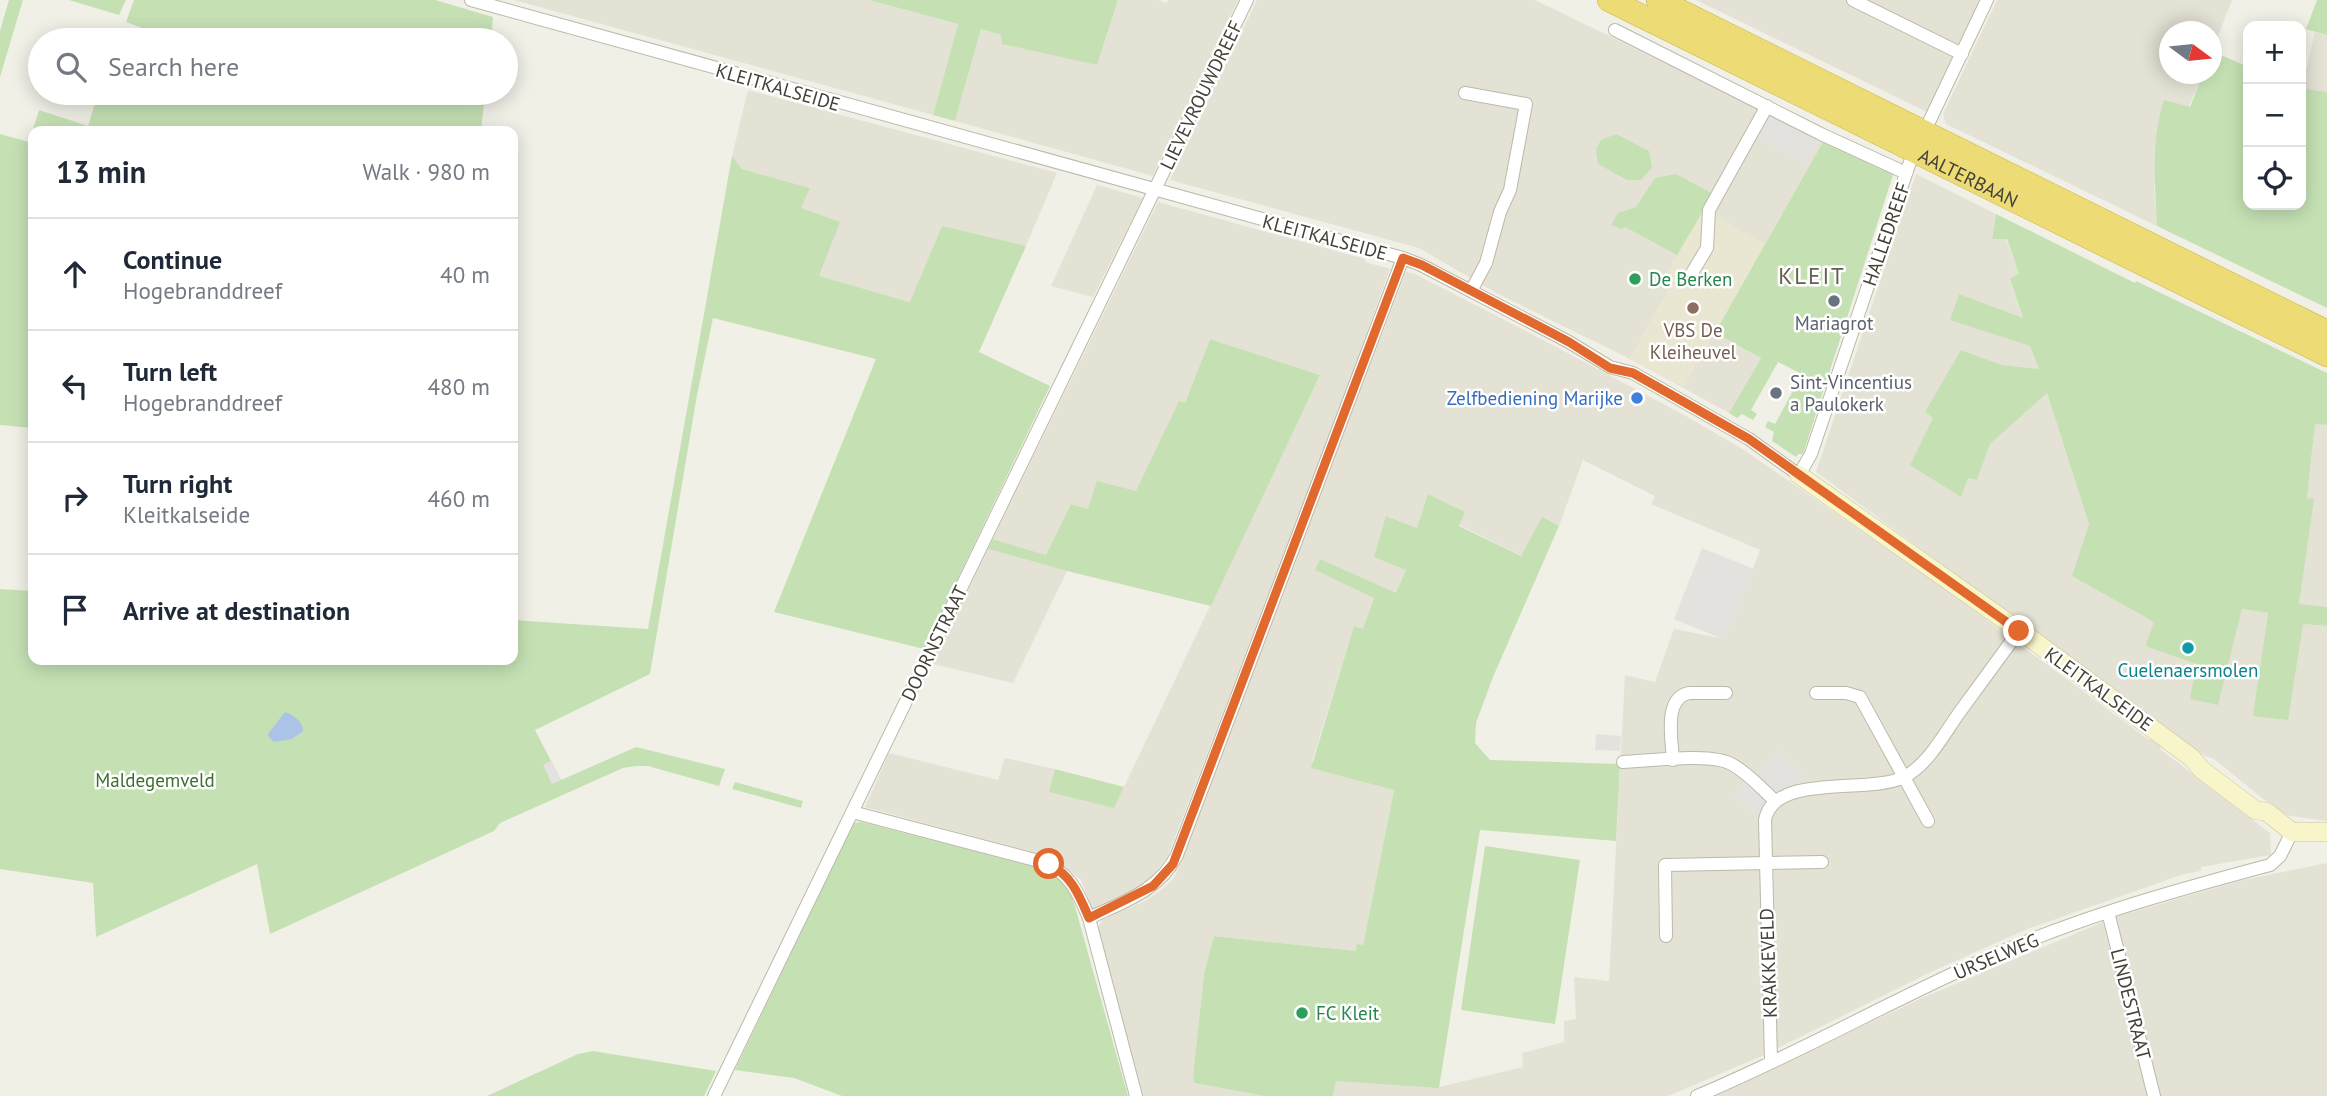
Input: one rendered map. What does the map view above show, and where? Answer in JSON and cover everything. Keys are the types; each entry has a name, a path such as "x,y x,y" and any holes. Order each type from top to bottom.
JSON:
{"highway":[{"name":"AALTERBAAN","path":"1609,0 2327,332"},
{"name":"AALTERBAAN","path":"1658,0 1919,142 2327,355"}],"street":[{"name":"KLEITKALSEIDE","path":"471,0 1422,265 1569,342 1610,368 1633,373 1645,379 1749,439 2019,631 2192,758 2202,770 2255,810 2267,812 2292,832"},
{"name":"LIEVEVROUWDREEF","path":"1154,191 1247,0"},
{"path":"1853,0 1962,54"},
{"name":"HALLEDREEF","path":"1799,475 1811,454 1906,173 1987,0"},
{"name":"AALTERBAAN","path":"1615,30 1906,173"},
{"path":"1465,93 1527,104 1510,190 1500,212 1486,263 1471,291"},
{"path":"1689,278 1707,248 1709,209 1767,106"},
{"name":"DOORNSTRAAT","path":"714,1096 1154,191"},
{"path":"1089,918 1153,886 1167,873 1177,855 1403,258"},
{"path":"1623,762 1710,758 1725,760 1741,770 1775,801 1794,790 1885,783 1905,776 1933,749 2019,631"},
{"path":"1673,760 1672,711 1675,700 1682,694 1689,693 1726,693"},
{"path":"1816,693 1846,693 1860,697 1928,821"},
{"name":"KRAKKEVELD","path":"1771,1061 1765,820 1775,801"},
{"path":"852,812 1049,864 1073,883 1089,918 1136,1096"},
{"path":"2292,832 2327,832"},
{"name":"URSELWEG","path":"1697,1096 1976,963 2076,922 2270,865 2280,856 2292,832"},
{"path":"1666,936 1665,865 1822,862"},
{"name":"LINDESTRAAT","path":"2108,912 2154,1096"}],"shaded area":[{"path":"514,0 869,0 958,24 933,115"},
{"path":"1118,0 1159,0 1166,3 1168,0 1238,0 1153,176 955,121 981,29 1097,65"},
{"path":"1257,0 1535,0 1824,140 1715,333 1761,358 1729,413 1634,361 1498,294 1419,248 1170,180"},
{"path":"1696,0 1981,0 1927,112"},
{"path":"1997,0 2232,0 2222,26 2222,21 2159,21 2159,84 2199,84 2154,186 2157,226 1946,124 1943,114"},
{"path":"2315,32 2327,35 2327,92 2306,89 2306,71"},
{"path":"748,90 1057,173 1026,246 942,227 911,302 818,276 801,208 810,188 742,169 732,156"},
{"path":"1762,109 1821,138 1806,163 1748,134"},
{"path":"1916,174 1996,214 1992,238 2006,239 2019,274 2010,280 2039,369 2002,365 1961,350 1933,418 1968,478 1977,480 1990,444 2047,393 2089,524 2073,576 2155,622 2145,646 2197,664 2218,704 2242,609 2268,613 2254,716 2303,624 2327,626 2327,821 2283,815 2214,759 2200,754 1816,472"},
{"path":"1097,185 1143,198 1093,297 1051,286"},
{"path":"1158,202 1365,259 1365,262 1390,269 1335,421 1167,858 1149,880 1092,909 1081,880 1051,857 865,807 889,753 998,780 1005,758 1055,769 1050,792 1114,807 1124,787 1320,375 1210,339 1185,403 1179,402 1136,492 1088,509 1071,504 1046,555 993,539"},
{"name":"VBS De Kleiheuvel","path":"1704,210 1766,244 1684,387 1629,359 1675,277 1667,272"},
{"path":"1406,272 1415,274 1528,332 1744,450 1942,587 2149,740 2151,738 2162,744 2160,749 2270,833 2271,855 2201,867 2201,871 2184,874 2025,930 1931,972 1762,1056 1668,1096 1333,1096 1335,1080 1439,1087 1523,1067 1522,1053 1564,1042 1564,1021 1576,1019 1574,977 1609,981 1625,675 1655,682 1674,629 1725,639 1760,550 1651,504 1655,496 1583,460 1559,526 1542,518 1522,556 1459,525 1417,528 1387,516 1375,556 1406,570 1396,594 1320,559 1315,570 1374,597 1363,630 1354,626 1312,761 1394,790 1363,945 1356,951 1214,936 1204,974 1194,1083 1264,1096 1141,1096 1097,930 1102,920 1145,901 1174,878"},
{"path":"2315,423 2327,425 2327,607 2299,605 2313,499 2307,498"},
{"path":"1702,548 1754,569 1725,640 1674,619"},
{"path":"988,549 1067,571 1013,683 933,664"},
{"path":"1596,734 1621,736 1620,751 1595,750"},
{"path":"1778,750 1805,777 1801,784 1785,785 1773,795 1753,776"},
{"path":"551,761 561,780 552,784 543,765"},
{"path":"1746,782 1767,802 1759,812 1753,812 1734,795"},
{"path":"2327,863 2327,1096 2160,1096 2115,917 2239,881"},
{"path":"2103,922 2148,1096 1715,1096 1922,998"}],"green space":[{"path":"9,0 23,0 0,77 0,31"},
{"path":"69,0 126,0 119,15"},
{"path":"134,0 435,0 493,17 492,28 142,28 126,22"},
{"path":"869,0 1118,0 1097,65 1002,44 1001,35 981,29 955,121 933,115 958,24"},
{"path":"2317,0 2327,0 2327,35 2306,29"},
{"path":"2222,55 2243,65 2243,210 2306,210 2306,89 2327,92 2327,308 2157,226 2155,179 2160,114 2164,100 2190,107 2199,84 2222,84"},
{"path":"95,105 484,105 482,126 88,126"},
{"path":"39,110 88,126 34,126"},
{"path":"0,134 28,142 28,428 0,425"},
{"path":"1616,134 1649,151 1652,168 1641,180 1627,180 1598,164 1596,149 1601,140"},
{"path":"1824,140 1894,172 1803,454 1796,457 1772,441 1774,432 1765,427 1768,421 1775,424 1802,374 1778,362 1751,410 1757,414 1753,420 1742,414 1737,418 1729,413 1761,358 1715,333"},
{"name":"Maldegemveld","path":"732,156 742,169 810,188 801,208 840,222 819,276 910,302 942,226 1026,246 979,352 1050,386 924,649 774,612 876,359 713,318 697,395 650,674 535,730 561,780 636,747 725,769 719,786 648,766 623,768 500,823 494,831 270,934 257,864 96,937 93,883 0,869 0,589 28,591 28,665 518,665 518,620 648,629"},
{"path":"1676,174 1713,194 1677,255 1625,227 1621,229 1611,225 1618,213 1636,207 1655,178"},
{"path":"1996,214 2327,373 2327,425 2315,424 2307,498 2314,499 2299,604 2327,607 2327,626 2303,624 2288,720 2253,716 2268,613 2242,609 2218,705 2190,699 2196,664 2145,646 2154,622 2072,576 2089,524 2047,393 1990,444 1977,480 1968,478 1961,497 1910,465 1933,418 1925,412 1961,350 2002,365 2039,369 2030,346 1950,320 1959,294 2023,318 2010,279 2019,274 2007,239 1992,239"},
{"path":"1210,339 1320,375 1211,606 988,549 993,539 1046,555 1071,504 1088,509 1097,481 1136,491 1179,401 1185,403"},
{"path":"1428,494 1465,512 1459,526 1521,556 1542,517 1559,526 1493,677 1476,723 1475,743 1490,760 1620,764 1616,841 1480,830 1439,1088 1336,1081 1333,1096 1264,1096 1194,1083 1204,974 1214,936 1356,951 1357,944 1363,945 1394,790 1311,768 1354,626 1363,629 1374,598 1315,570 1320,559 1396,593 1406,570 1374,557 1386,516 1417,528"},
{"path":"1055,769 1124,787 1114,808 1049,792"},
{"path":"735,782 803,801 801,808 732,789"},
{"path":"861,822 1040,868 1062,881 1074,903 1128,1096 842,1096 794,1078 735,1070 850,828 854,823"},
{"path":"1485,846 1580,860 1555,1024 1461,1010"},
{"path":"593,1051 716,1071 704,1096 487,1096 578,1054"}],"water":[{"path":"285,712 299,721 303,731 292,739 274,742 268,734"}],"place":[{"name":"De Berken","path":"1635,279"},
{"name":"Mariagrot","path":"1834,301"},
{"name":"VBS De Kleiheuvel","path":"1693,308"},
{"name":"Sint-Vincentius a Paulokerk","path":"1776,393"},
{"name":"Zelfbediening Marijke","path":"1637,398"},
{"name":"Cuelenaersmolen","path":"2188,648"},
{"name":"FC Kleit","path":"1302,1013"}],"district":[{"name":"KLEIT","path":"1812,276"}],"route":[{"path":"1049,864 1073,883 1089,918 1153,886 1173,864 1403,258 1422,265 1569,342 1610,368 1633,373 1713,417 1749,439 2019,631"}]}
